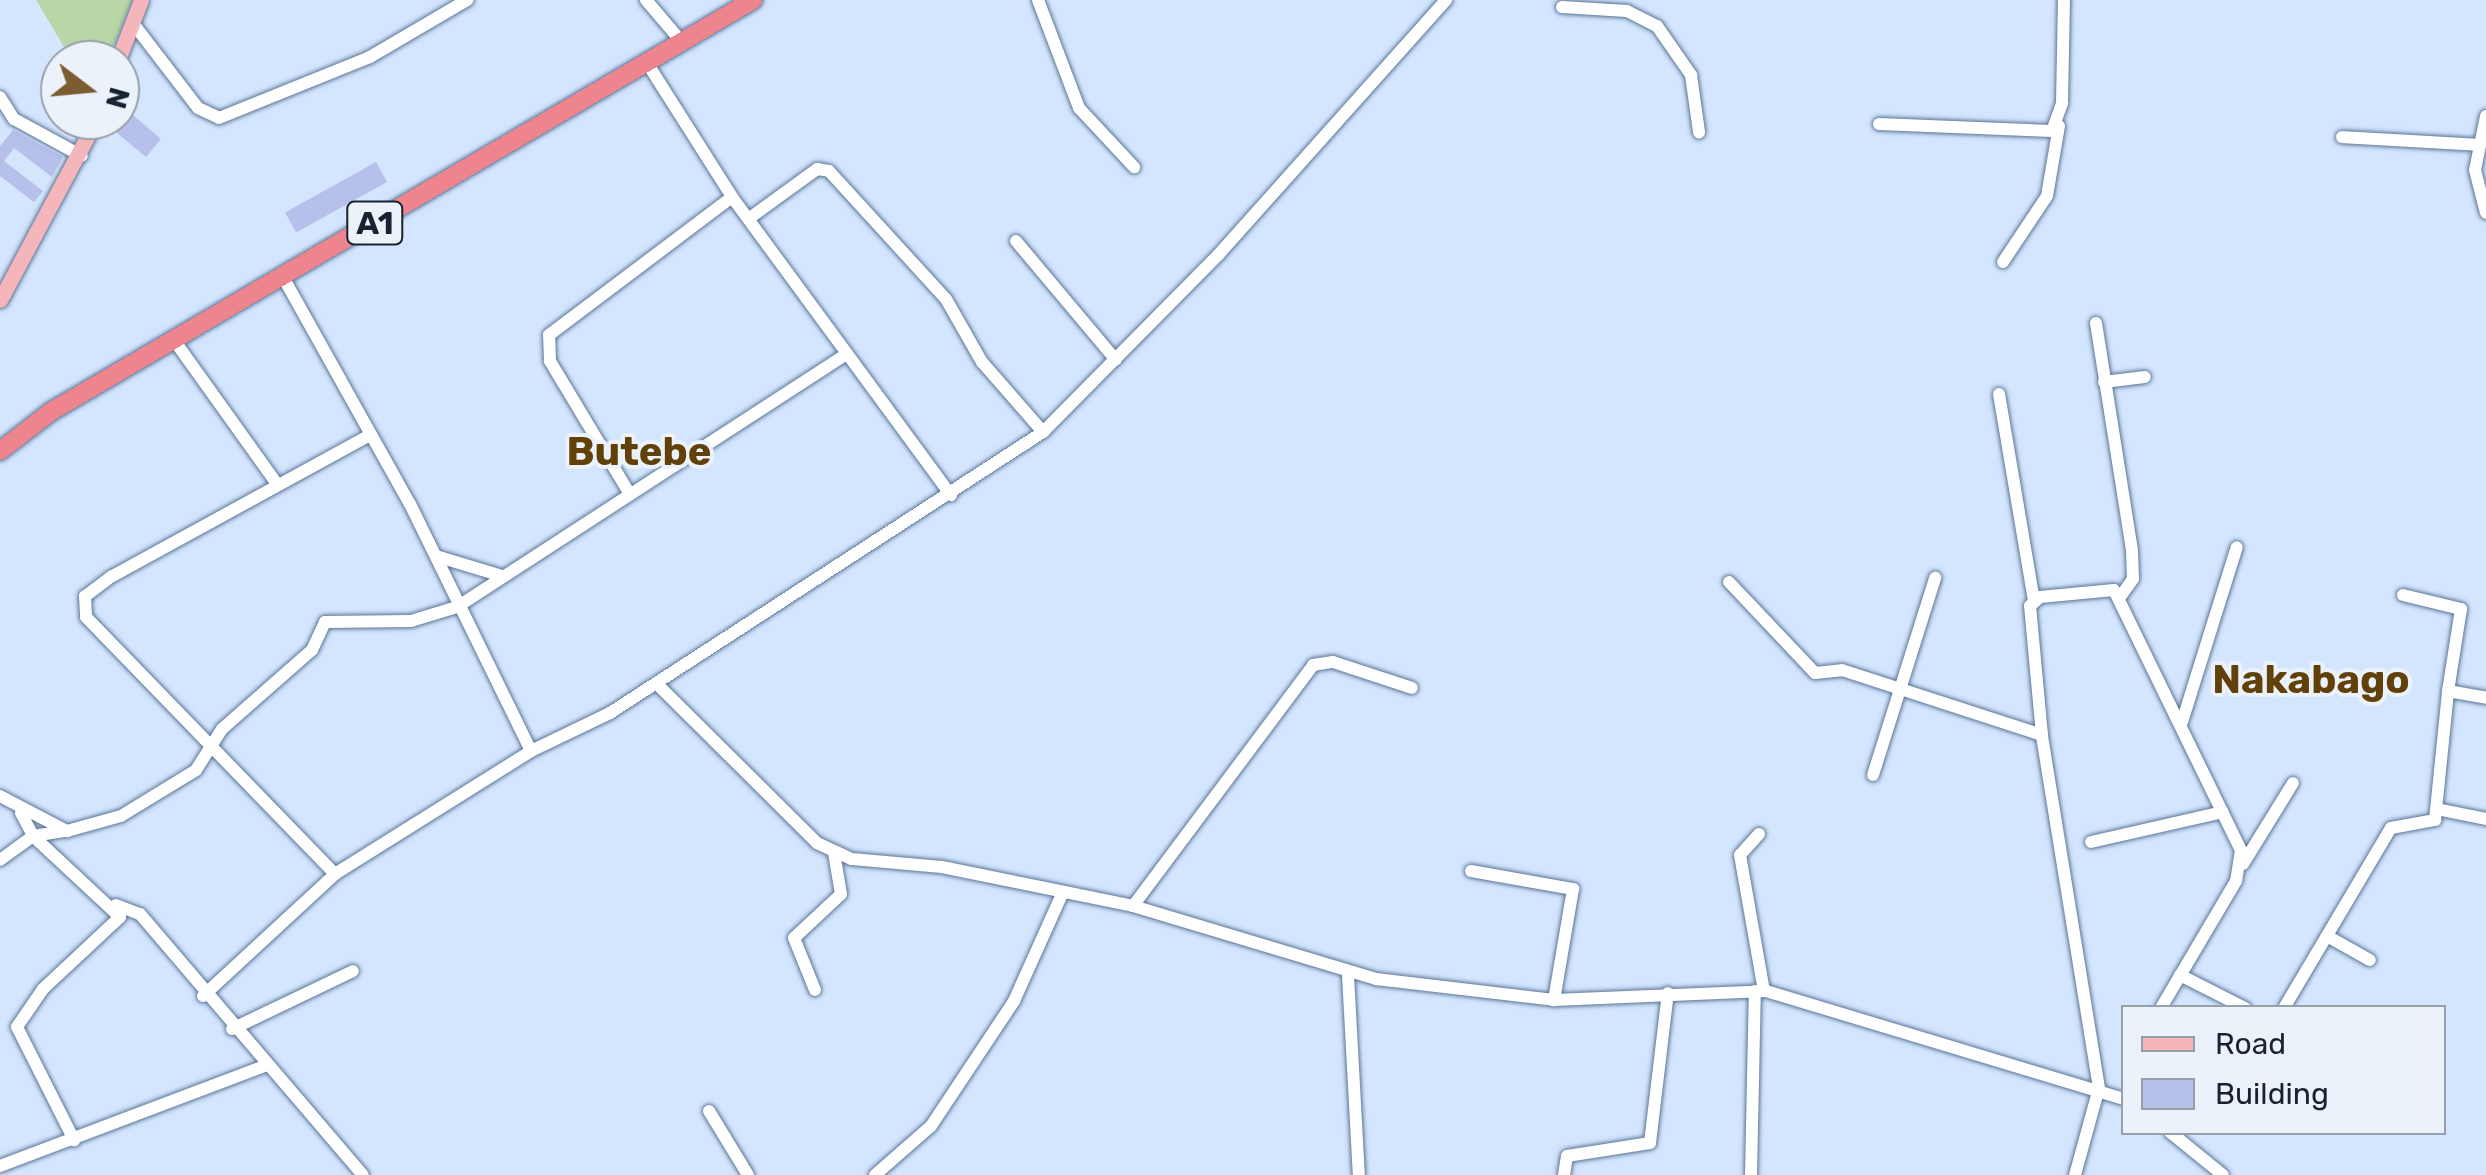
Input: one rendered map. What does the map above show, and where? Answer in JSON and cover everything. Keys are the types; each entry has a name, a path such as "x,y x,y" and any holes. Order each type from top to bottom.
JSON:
{"highway":[{"name":"A1","path":"0,450 174,340 649,66 681,41 752,0"}],"main road":[{"path":"125,40 141,0"},
{"path":"0,300 88,140"}],"street":[{"path":"132,22 198,108 219,118 370,58 467,0"},
{"path":"646,0 681,41"},
{"path":"1038,0 1079,108 1134,168"},
{"path":"202,996 336,874 531,751 656,683 1044,432 1116,360 1446,0"},
{"path":"2002,262 2047,196 2059,126 2064,0"},
{"path":"1562,8 1627,11 1656,26 1691,75 1699,132"},
{"path":"649,66 732,196 951,495"},
{"path":"0,97 14,119 82,156"},
{"path":"2486,116 2475,170 2486,213"},
{"path":"1879,124 2027,134 2059,126"},
{"path":"2342,137 2480,145"},
{"path":"750,217 816,168 829,171 946,299 982,362 1044,432"},
{"path":"628,491 550,362 549,335 732,196"},
{"path":"1016,241 1116,360"},
{"path":"282,277 436,556 457,607 531,751"},
{"path":"2096,324 2132,551 2133,580 2119,598"},
{"path":"174,340 276,484"},
{"path":"0,860 33,836 91,830 172,786 210,744 304,659 334,616 411,621 457,607 628,491 846,354"},
{"path":"2104,382 2144,377"},
{"path":"1999,394 2034,600 2042,734 2099,1088 2075,1175"},
{"path":"336,874 250,796 210,744 86,618 82,602 276,484 370,434"},
{"path":"2182,722 2237,547"},
{"path":"436,556 502,576"},
{"path":"1873,774 1935,578"},
{"path":"1729,582 1815,673 1842,670 2042,734"},
{"path":"2034,600 2087,587 2119,598 2182,722 2243,864"},
{"path":"2286,1005 2391,828 2435,820 2461,610 2402,595"},
{"path":"1133,906 1313,665 1333,662 1412,688"},
{"path":"656,683 834,853 1133,906 1348,975 1554,1000 1759,991 2121,1093"},
{"path":"2448,691 2486,698"},
{"path":"2163,1005 2294,783"},
{"path":"0,796 22,813 67,831"},
{"path":"2436,809 2486,820"},
{"path":"2091,842 2223,812"},
{"path":"22,813 33,836 116,905 140,914 202,996 363,1175"},
{"path":"1752,1175 1759,991 1740,855 1759,834"},
{"path":"815,990 794,938 841,894 834,853"},
{"path":"1471,871 1572,889 1554,1000"},
{"path":"875,1175 931,1126 1014,1001 1062,894"},
{"path":"74,1140 16,1028 43,989 116,929 116,905"},
{"path":"2327,936 2370,960"},
{"path":"232,1029 353,971"},
{"path":"1348,975 1360,1175"},
{"path":"2180,975 2239,1005"},
{"path":"1564,1175 1567,1156 1650,1143 1668,993"},
{"path":"0,1166 264,1066"},
{"path":"710,1110 748,1175"},
{"path":"2174,1135 2223,1175"}],"green space":[{"path":"36,0 132,0 116,40 60,40"}],"building":[{"path":"140,121 161,139 146,157 125,140 140,140"},
{"path":"13,130 63,157 52,177 14,148 4,161 43,191 34,202 0,176 0,146"},
{"path":"376,162 387,182 296,233 285,212"}],"district":[{"name":"Butebe","path":"639,452"},
{"name":"Nakabago","path":"2311,680"}]}
